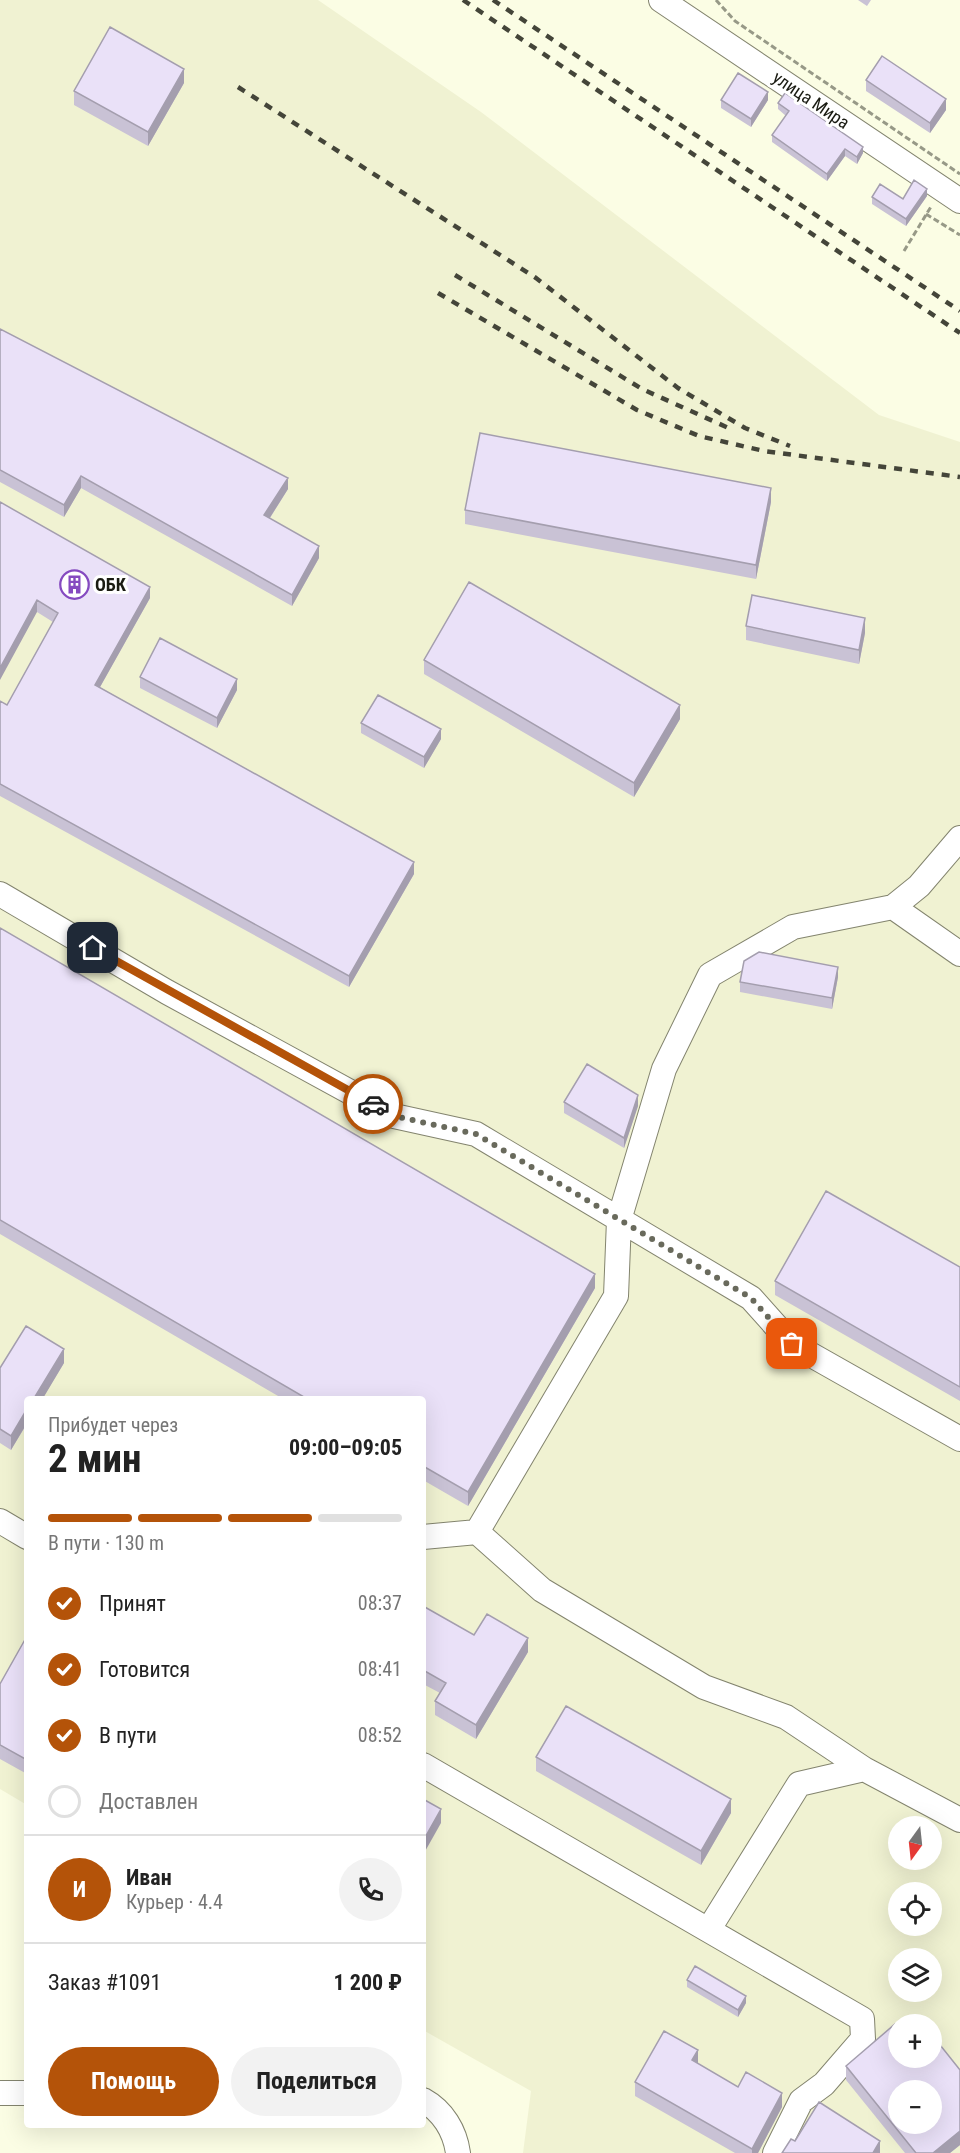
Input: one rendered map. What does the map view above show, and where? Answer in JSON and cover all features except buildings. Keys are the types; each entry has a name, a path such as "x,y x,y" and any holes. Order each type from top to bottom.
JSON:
{"street":[{"name":"улица Мира","path":"661,0 960,201"},
{"path":"477,1532 616,1296 619,1220 664,1069 710,975 793,927 892,907 919,886 960,838"},
{"path":"0,894 167,992 394,1116 476,1134 751,1298 792,1344 960,1439"},
{"path":"892,907 960,954"},
{"path":"0,1521 24,1535"},
{"path":"426,1537 477,1532 542,1590 704,1687 786,1717 864,1769 960,1820"},
{"path":"426,1767 862,2019 863,2039 824,2084 801,2101 775,2153"},
{"path":"709,1929 799,1784 864,1769"},
{"path":"0,2093 24,2093"},
{"path":"426,2102 434,2106 451,2127 458,2153"}],"path":[{"path":"716,0 735,21 960,174"},
{"path":"927,214 960,235"}],"shaded area":[{"path":"0,0 318,0 481,112 879,415 960,442 960,2153 523,2153 531,2091 426,2032 426,1396 24,1396 24,1803 0,1789"}],"railway":[{"path":"463,0 960,333"},
{"path":"493,0 960,311"},
{"path":"238,87 536,278 678,388 745,428 790,446"},
{"path":"455,275 642,389 733,430"},
{"path":"438,293 637,410 699,436 764,451 960,477"}],"way so far":[{"path":"373,1104 394,1116 476,1134 751,1298 792,1344"}],"place":[{"name":"ОБК","path":"74,585"}],"route":[{"path":"93,948 167,992 373,1104"}]}
